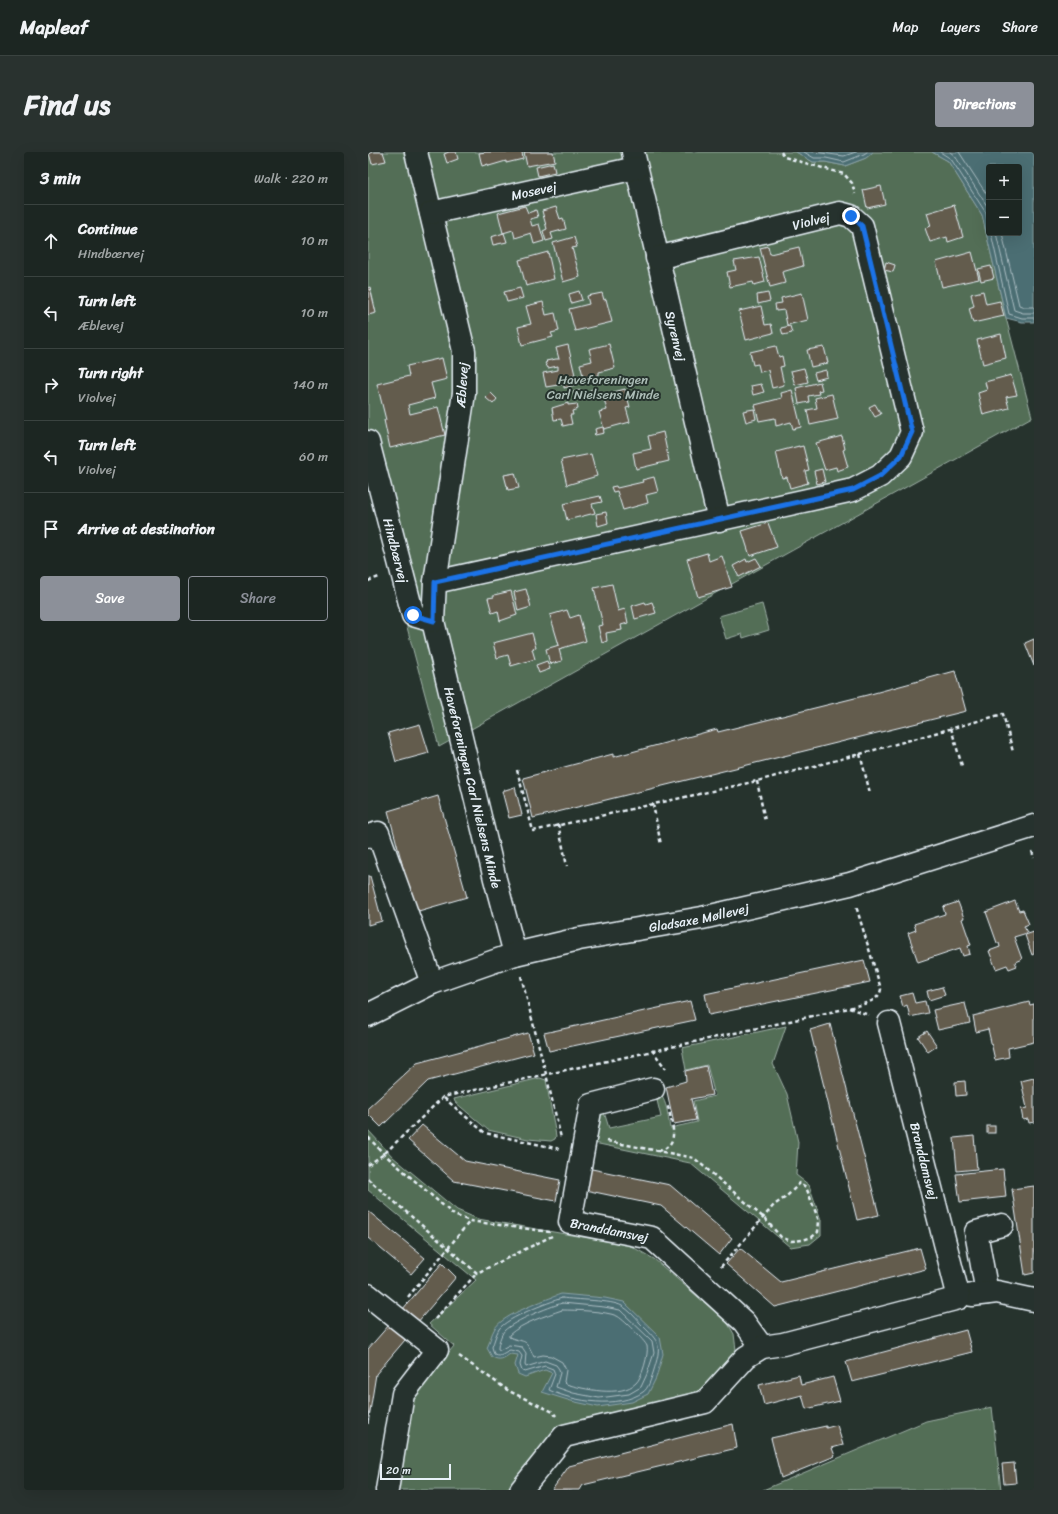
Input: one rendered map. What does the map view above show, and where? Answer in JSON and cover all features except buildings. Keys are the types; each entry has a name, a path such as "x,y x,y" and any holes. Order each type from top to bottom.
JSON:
{"street":[{"name":"Æblevej","path":"416,152 464,351 464,393 435,582 434,621"},
{"name":"Mosevej","path":"431,212 635,160"},
{"name":"Syrenvej","path":"635,160 719,520"},
{"name":"Violvej","path":"657,258 840,213 851,216 862,226"},
{"path":"435,582 853,490 880,476 901,456 912,432 862,226"},
{"name":"Hindbærvej","path":"368,442 413,615 434,621"},
{"name":"Haveforeningen Carl Nielsens Minde","path":"434,621 495,879 515,954"},
{"name":"Gladsaxe Møllevej","path":"368,1015 432,983 515,954 579,939 702,918 850,884 1034,826"},
{"path":"368,836 378,833 432,983"},
{"name":"Branddamsvej","path":"889,1023 974,1295"},
{"name":"Branddamsvej","path":"653,1089 591,1104 577,1147 570,1222 652,1238 744,1322 762,1347"},
{"path":"974,1295 976,1232 1002,1225"},
{"path":"522,1490 564,1436 705,1402 746,1357 762,1347 782,1344 974,1295 997,1292 1034,1300"},
{"path":"368,1294 437,1350 404,1394 387,1490"}],"path":[{"path":"781,152 784,157 797,162 844,174 852,183 854,188 862,226"},
{"path":"368,581 379,577"},
{"path":"517,770 533,831 558,824 757,781 1003,714 1013,752"},
{"path":"951,728 962,766"},
{"path":"860,754 870,793"},
{"path":"757,781 765,821"},
{"path":"653,804 661,845"},
{"path":"558,824 568,866"},
{"path":"368,1165 384,1154 444,1097 849,1008 876,999 880,995 882,989 850,884"},
{"path":"515,954 546,1074 577,1147"},
{"path":"653,1089 660,1089 665,1093 673,1133 673,1138 667,1147 658,1151"},
{"path":"444,1097 485,1133 577,1147 658,1151 694,1158 764,1218 781,1237 791,1241 803,1240 812,1237 818,1232 819,1221 806,1187 800,1183 786,1197 774,1205 764,1218 704,1286"},
{"path":"368,1137 384,1154 454,1215 470,1222 557,1233 477,1273 420,1336"},
{"path":"368,1179 477,1273"},
{"path":"394,1315 470,1222"},
{"path":"437,1350 452,1351 509,1391 553,1412 560,1420 564,1436"}],"green space":[{"name":"Haveforeningen Carl Nielsens Minde","path":"368,152 796,152 813,162 825,162 845,166 866,158 873,152 932,152 948,161 982,215 1006,318 1032,417 439,747 368,481"},
{"path":"762,604 769,630 743,638 742,634 726,639 719,616"},
{"path":"786,1026 773,1064 787,1094 798,1142 796,1175 809,1185 821,1220 821,1235 810,1244 790,1247 690,1163 594,1143 599,1114 604,1112 609,1128 661,1117 655,1092 662,1097 668,1113 670,1128 697,1122 693,1101 715,1096 707,1065 686,1070 682,1048"},
{"path":"540,1078 546,1080 556,1136 555,1139 551,1141 528,1139 488,1130 455,1102 454,1099"},
{"path":"368,1130 393,1157 457,1210 478,1219 629,1245 654,1259 727,1322 734,1334 736,1350 700,1394 559,1430 515,1485 505,1490 394,1490 411,1398 454,1346 429,1324 476,1280 368,1190"},
{"path":"992,1407 1001,1490 763,1490 926,1421"}],"water":[{"path":"796,152 873,152 866,158 845,166 825,162 813,162"},
{"path":"932,152 1034,152 1034,322 1022,322 1006,318 987,236 1022,236 1022,164 986,164 986,232 982,215 948,161"},
{"path":"561,1294 605,1298 624,1302 660,1337 663,1354 656,1378 648,1394 632,1402 598,1407 571,1401 542,1392 552,1373 545,1370 525,1377 518,1374 515,1365 518,1355 510,1354 499,1359 492,1357 487,1348 495,1328 500,1323 525,1308"}],"route":[{"path":"413,615 434,621 435,582 853,490 880,476 901,456 912,432 862,226 851,216"}]}
